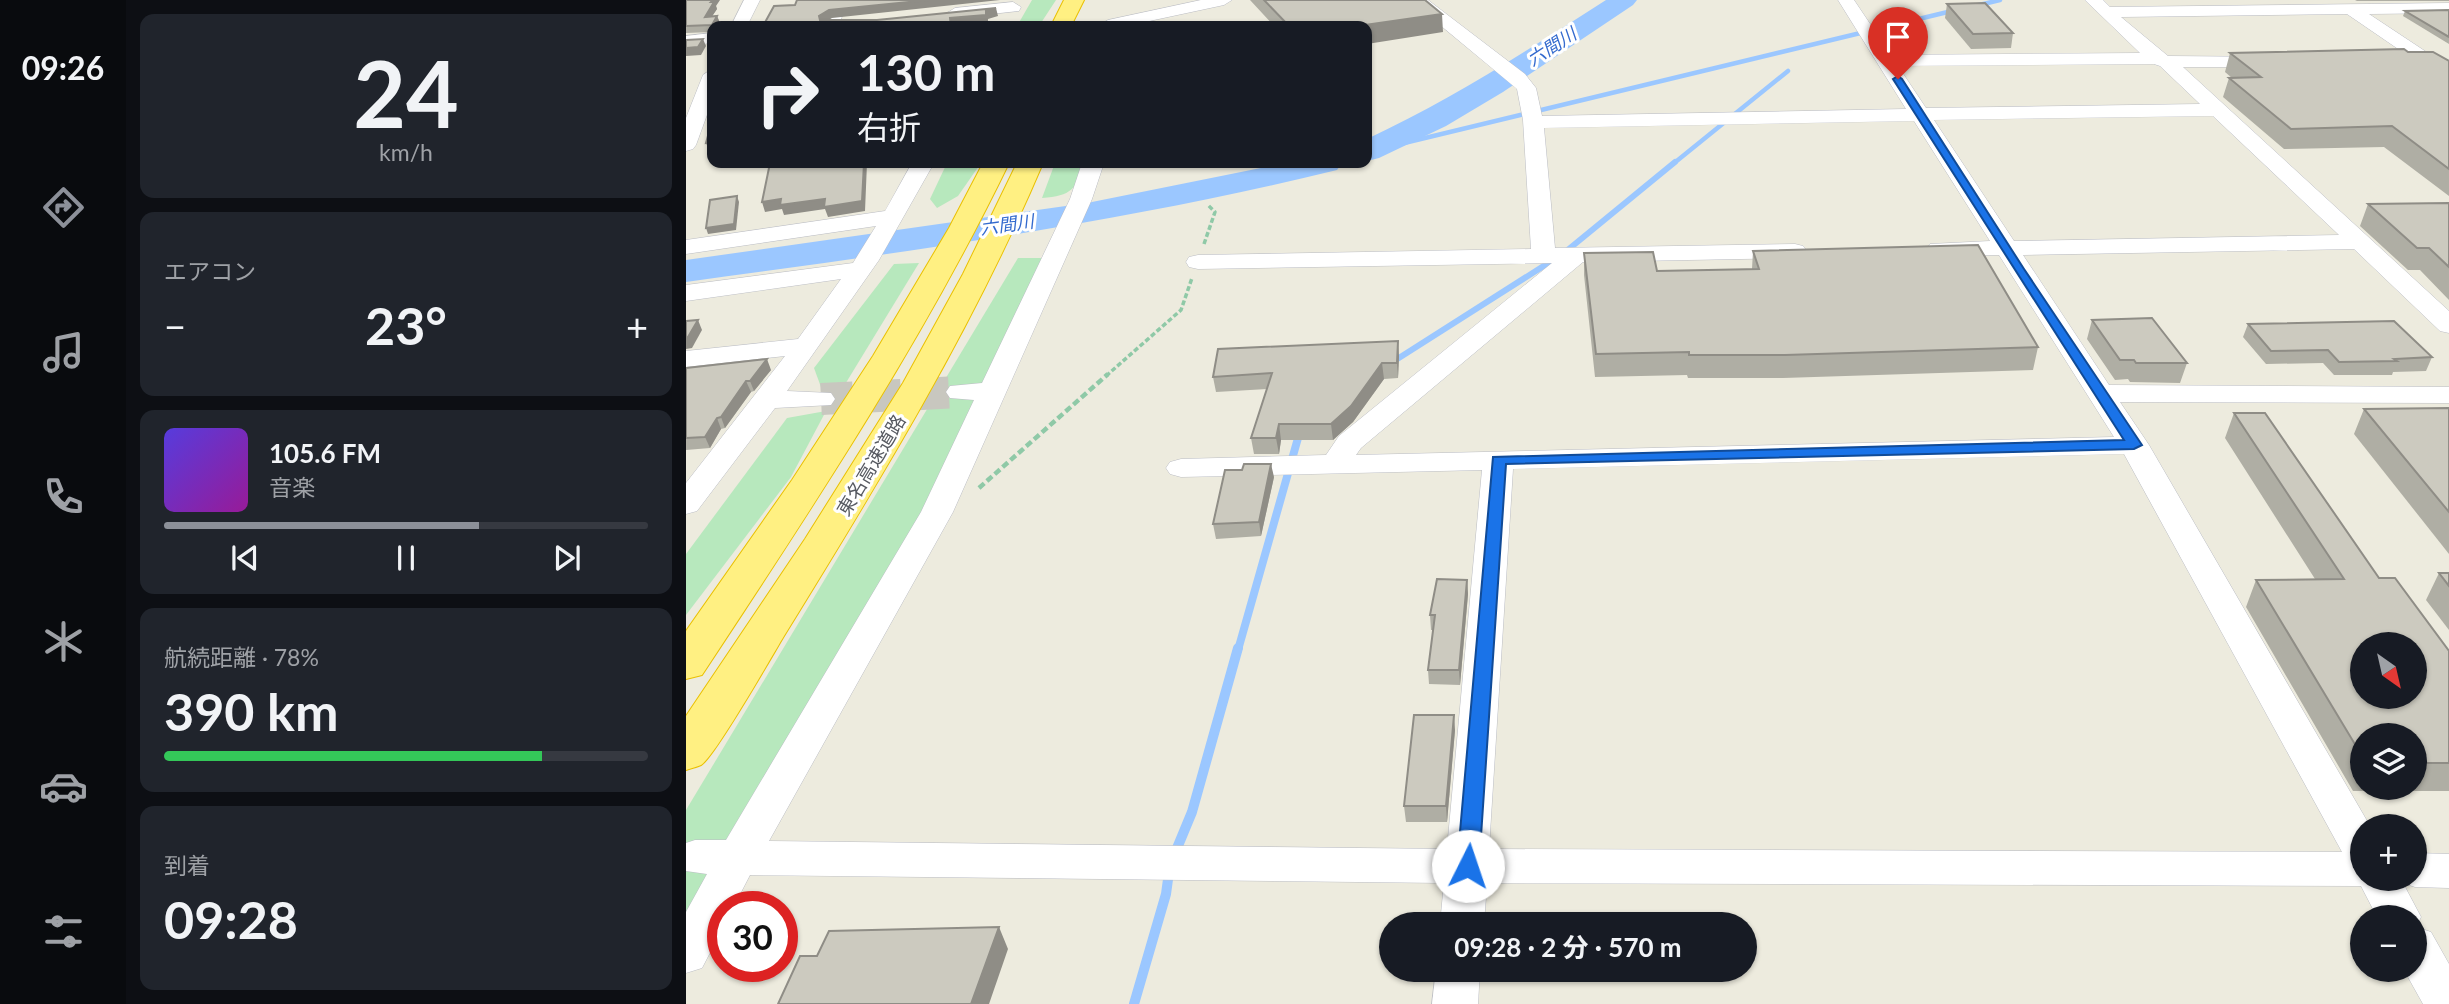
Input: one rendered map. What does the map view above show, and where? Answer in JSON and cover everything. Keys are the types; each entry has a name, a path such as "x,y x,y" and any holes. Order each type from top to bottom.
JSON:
{"highway":[{"path":"1064,21 1074,0"},
{"name":"東名高速道路","path":"689,750 852,498 937,353 984,227 995,168"},
{"name":"東名高速道路","path":"686,664 798,500 955,247 1011,207 1028,168"}],"street":[{"path":"742,21 752,0"},
{"path":"836,21 841,0"},
{"path":"1139,21 1145,0"},
{"path":"1143,21 1224,0"},
{"path":"1418,0 1518,78 1527,88 1543,254"},
{"path":"1846,0 2134,445 2350,829"},
{"path":"935,15 1015,4"},
{"path":"1005,21 1015,4"},
{"path":"2343,5 2449,75"},
{"path":"2100,6 2394,5 2445,11"},
{"path":"2100,6 2449,325"},
{"path":"1097,20 1118,21"},
{"path":"686,41 707,39"},
{"path":"2396,58 2423,58"},
{"path":"1886,61 2288,60"},
{"path":"704,84 686,143 707,140"},
{"path":"1532,122 2216,110"},
{"path":"686,504 807,346 864,264 920,168"},
{"path":"686,954 738,858 937,512 1067,231 1091,168"},
{"path":"686,247 889,222"},
{"path":"1908,249 2360,242"},
{"path":"1198,261 1812,251"},
{"path":"1335,464 1350,442 1578,254"},
{"path":"686,293 864,264"},
{"path":"2416,294 2449,293"},
{"path":"686,359 807,346"},
{"path":"960,392 995,391"},
{"path":"2099,393 2449,395"},
{"path":"768,400 821,399"},
{"path":"1181,468 2134,445"},
{"path":"1463,912 1498,460"},
{"path":"686,462 719,461"},
{"path":"695,857 1468,866 2350,869"},
{"path":"2427,870 2449,871"},
{"path":"2427,968 2447,1004"},
{"path":"1455,1004 1457,982"}],"path":[{"path":"937,512 958,506 986,483 1181,310 1215,212 1208,205"}],"green space":[{"path":"1032,0 1056,0 1042,21 1020,21"},
{"path":"945,168 978,168 958,196 937,208 930,199"},
{"path":"1053,168 1084,168 1071,190 1042,198"},
{"path":"1018,258 1045,258 916,536 720,891 707,891 707,915 686,953 686,810"},
{"path":"919,263 844,386 821,387 814,368 894,264"},
{"path":"826,411 791,477 686,615 686,554 787,418"}],"building":[{"path":"686,0 713,0 705,17 717,16 714,21 707,21 707,25 686,26"},
{"path":"797,0 929,0 829,10 819,16 820,20 877,20 996,8 986,11 986,15 950,18 950,21 766,21 774,6 795,5"},
{"path":"1264,0 1425,0 1442,14 1372,24 1372,21 1284,21"},
{"path":"1985,3 2013,33 1973,34 1947,4"},
{"path":"2449,10 2449,37 2405,11"},
{"path":"703,39 698,47 686,48 686,40"},
{"path":"2404,49 2408,52 2433,52 2449,61 2449,169 2392,126 2291,129 2229,78 2261,77 2230,53"},
{"path":"769,168 864,168 862,201 824,207 825,199 780,205 781,199 762,202"},
{"path":"737,196 734,224 706,228 710,200"},
{"path":"2449,203 2449,267 2429,248 2417,248 2368,204"},
{"path":"1978,245 2038,347 1785,355 1689,355 1689,352 1596,354 1584,253 1653,252 1657,271 1759,269 1753,251"},
{"path":"2152,318 2187,363 2136,363 2134,360 2120,360 2092,320"},
{"path":"698,320 688,337 686,338 686,321"},
{"path":"2394,321 2432,357 2394,359 2397,361 2339,362 2328,350 2271,351 2248,324"},
{"path":"1398,341 1397,363 1382,363 1351,406 1331,424 1279,424 1276,438 1251,438 1272,373 1213,377 1218,349"},
{"path":"767,359 750,381 746,381 705,437 686,438 686,368"},
{"path":"2449,408 2449,512 2364,409"},
{"path":"2234,413 2265,413 2379,578 2395,578 2449,651 2449,763 2427,763 2427,723 2350,723 2350,736 2256,580 2344,579"},
{"path":"1244,464 1271,464 1259,522 1213,524 1225,470 1242,470"},
{"path":"2439,573 2449,573 2449,586"},
{"path":"1437,579 1467,580 1459,670 1428,670 1435,615 1430,615"},
{"path":"1414,715 1454,715 1446,806 1404,806"},
{"path":"999,927 971,1004 778,1004 788,982 798,982 800,956 817,956 829,931"}],"waterway":[{"name":"六間川","path":"1372,149 1435,119 1493,86 1624,0"},
{"path":"1975,6 2000,0"},
{"path":"1372,151 1956,10"},
{"path":"1673,164 1788,71"},
{"path":"1391,363 1564,253 1675,162"},
{"name":"六間川","path":"686,271 1087,213 1167,199 1304,168"},
{"path":"1238,650 1298,438 1305,432"},
{"path":"1175,853 1192,812 1238,648"},
{"path":"1134,1004 1166,894 1169,872"}],"tunnel":[{"path":"821,399 960,392"}],"route":[{"path":"1468,866 1498,460 2134,445 2018,269 1898,79"}]}
